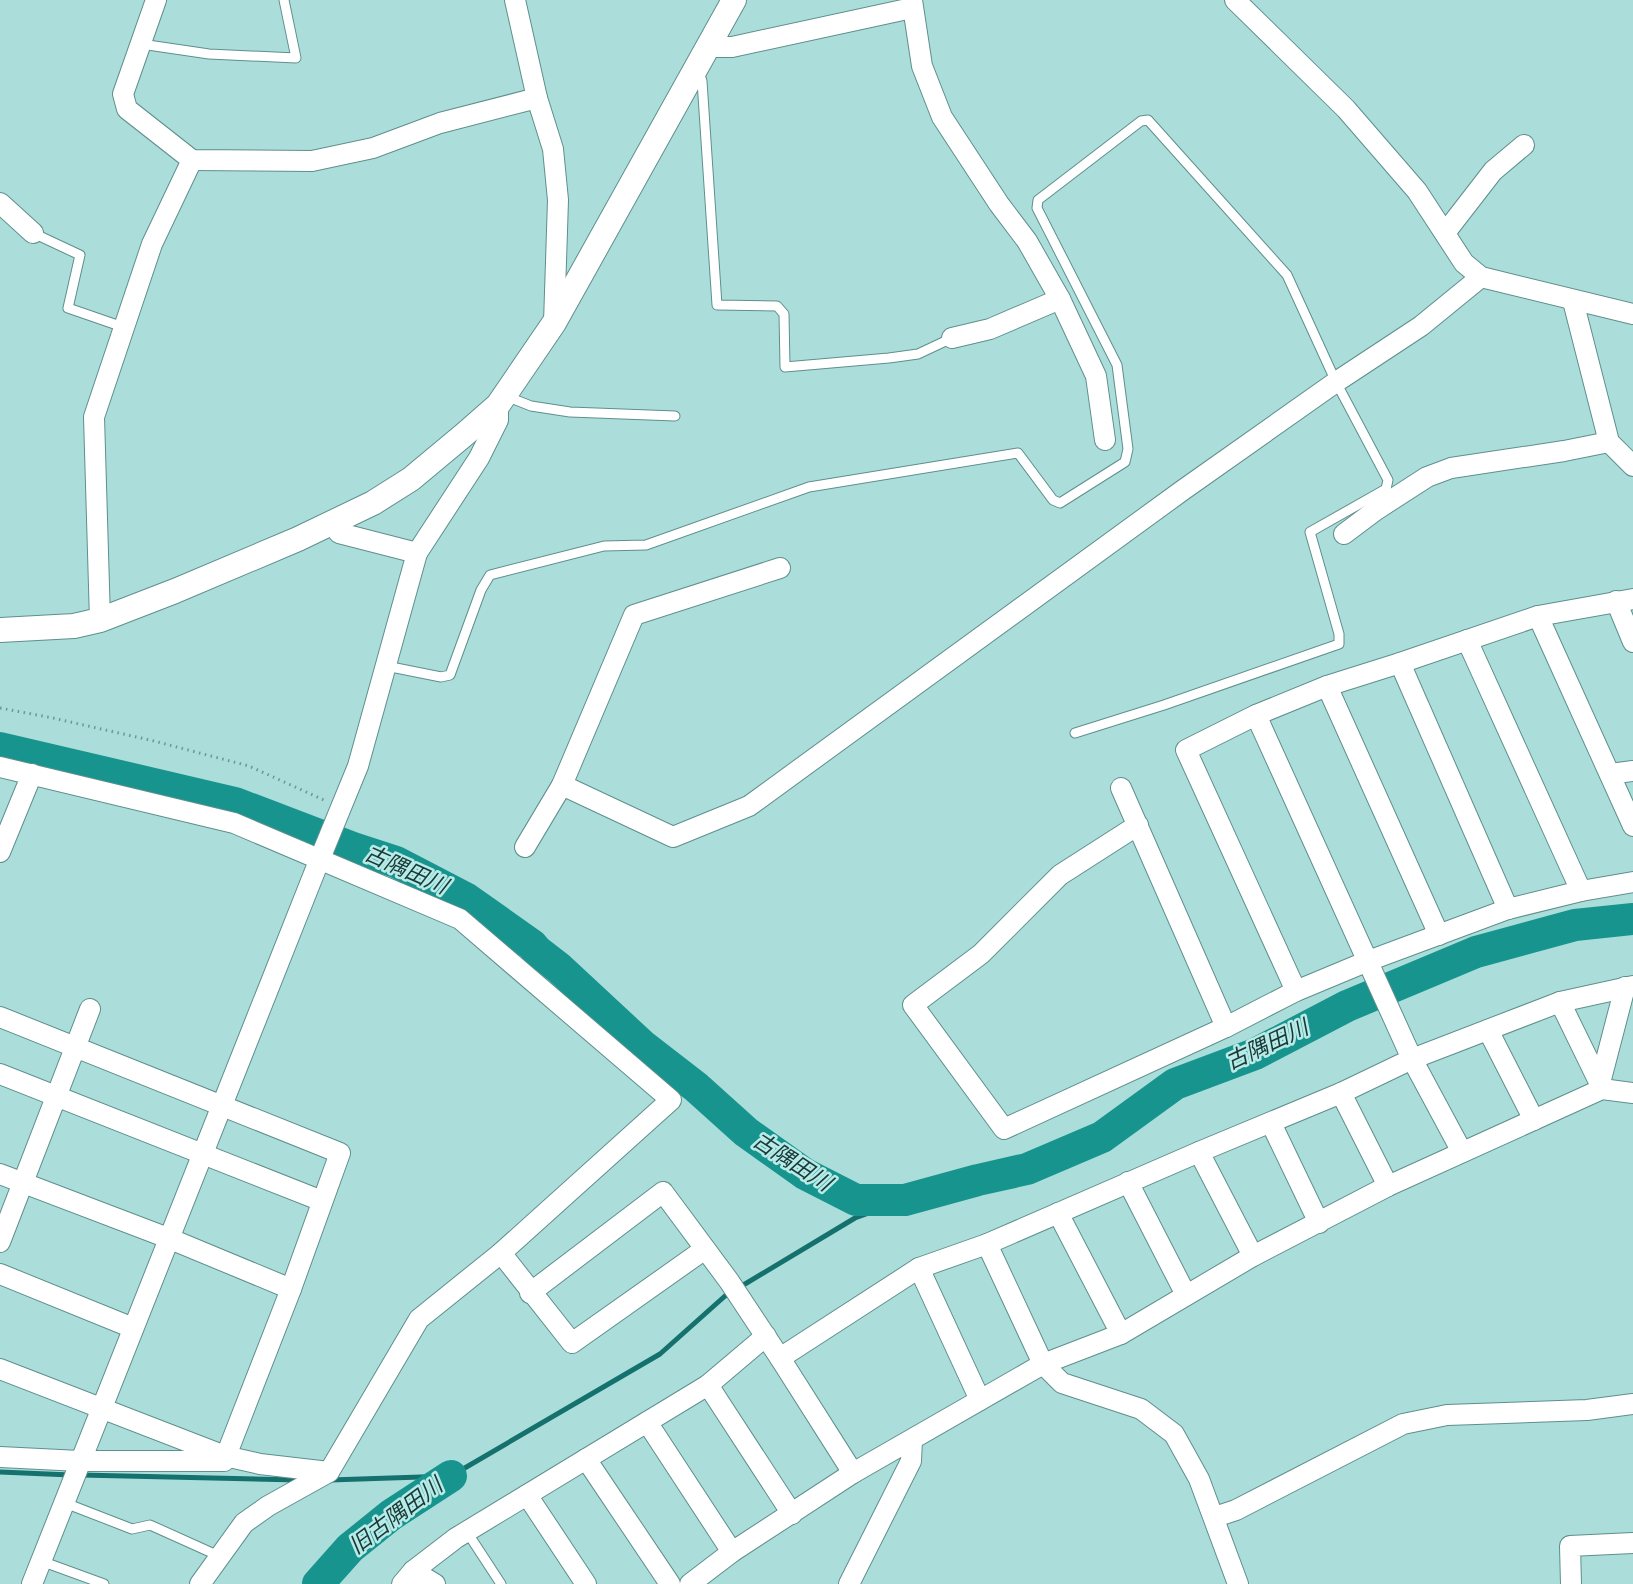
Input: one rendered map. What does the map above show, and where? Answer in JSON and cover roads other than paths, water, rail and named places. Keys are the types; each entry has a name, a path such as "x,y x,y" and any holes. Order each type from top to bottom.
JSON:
{"street":[{"path":"156,0 123,94 127,109 192,160 312,161 373,148 440,123 537,98"},
{"path":"515,0 537,98 553,149 558,200 554,323"},
{"path":"0,630 74,626 100,620 175,591 332,523 373,503 411,479 502,400 554,323 734,0"},
{"path":"1235,0 1346,109 1417,190 1464,263 1481,277 1633,314"},
{"path":"709,47 732,47 912,4 922,66 942,117 999,204 1028,241 1060,299 1096,376 1105,440"},
{"path":"1445,233 1493,171 1524,145"},
{"path":"100,620 94,417 152,244 192,160"},
{"path":"0,203 33,233"},
{"path":"562,785 673,837 749,806 1183,490 1336,382 1421,326 1481,277"},
{"path":"952,338 990,329 1060,299"},
{"path":"1573,301 1609,442 1633,466"},
{"path":"32,1584 358,766 417,553 479,458 498,420 502,400"},
{"path":"1344,534 1427,477 1451,468 1609,442"},
{"path":"332,523 339,533 417,553"},
{"path":"525,847 562,785 634,615 780,568"},
{"path":"1296,992 1186,750 1256,715 1327,686 1538,616 1624,600 1633,642"},
{"path":"1538,616 1633,826"},
{"path":"1467,640 1581,891"},
{"path":"1400,663 1508,909"},
{"path":"1327,686 1439,935"},
{"path":"1256,715 1412,1059 1462,1152"},
{"path":"0,767 234,823 460,919 671,1100 501,1253 418,1318 329,1472 268,1506 244,1523 200,1584"},
{"path":"1610,774 1633,771"},
{"path":"0,852 32,774"},
{"path":"1121,788 1226,1027"},
{"path":"1138,825 1060,875 981,954 913,1005 1004,1129 1226,1027 1296,992 1370,966 1439,935 1508,909 1581,891 1633,882"},
{"path":"780,1358 919,1268 987,1244 1341,1093 1412,1059 1560,1002 1629,987 1601,1086"},
{"path":"1560,1002 1601,1086"},
{"path":"0,1242 90,1009"},
{"path":"0,1017 340,1154 291,1289 224,1461 80,1461 0,1457"},
{"path":"1488,1030 1534,1120"},
{"path":"0,1074 322,1201"},
{"path":"690,1584 732,1552 853,1473 1043,1364 1121,1334 1253,1257 1388,1186 1534,1120 1601,1086 1633,1093"},
{"path":"1341,1093 1388,1186"},
{"path":"1271,1123 1319,1223"},
{"path":"1199,1152 1253,1257"},
{"path":"0,1174 168,1238 291,1289"},
{"path":"1128,1182 1186,1296"},
{"path":"530,1293 663,1191 766,1336 853,1473"},
{"path":"1058,1213 1121,1334"},
{"path":"987,1244 1043,1364 1062,1383 1141,1409 1174,1434 1199,1479 1238,1584"},
{"path":"501,1253 530,1293 572,1343 705,1249"},
{"path":"919,1268 980,1400"},
{"path":"0,1274 133,1328"},
{"path":"408,1577 466,1532 708,1385 766,1336"},
{"path":"0,1369 225,1456 260,1464 329,1472"},
{"path":"708,1385 792,1514"},
{"path":"1215,1517 1236,1510 1403,1424 1447,1415 1587,1410 1633,1404"},
{"path":"647,1422 732,1552"},
{"path":"849,1584 911,1461 912,1440"},
{"path":"586,1459 670,1584"},
{"path":"527,1495 586,1584"},
{"path":"1571,1584 1570,1546 1633,1543"},
{"path":"408,1577 435,1584"}],"lane":[{"path":"141,44 209,54 296,58 284,0"},
{"path":"697,68 702,81 717,305 777,306 784,314 786,368 918,354 952,338"},
{"path":"386,666 441,677 450,675 481,590 490,575 604,546 646,545 809,487 1018,453 1053,500 1060,503 1125,462 1128,449 1117,365 1037,208 1038,200 1141,121 1148,120 1287,275 1336,382 1388,480 1386,489 1310,532 1339,634 1339,644 1075,734"},
{"path":"33,233 80,255 68,308 123,327"},
{"path":"502,400 570,412 675,416"},
{"path":"65,1503 132,1529 150,1525 219,1556"},
{"path":"466,1532 501,1584"},
{"path":"41,1561 104,1584"}],"waterway":[{"name":"古隅田川","path":"0,748 235,803 396,862 467,899 532,945 643,1046 696,1087 746,1132 805,1174 856,1200 905,1200 1027,1169 1102,1137 1175,1084 1255,1054 1347,1006 1476,952 1575,925 1633,919"},
{"path":"330,1480 451,1476 660,1354 725,1296 855,1218 905,1200"},
{"path":"0,1472 71,1475"},
{"path":"81,1475 299,1480"},
{"name":"旧古隅田川","path":"318,1584 350,1548 391,1515 451,1476"}]}
